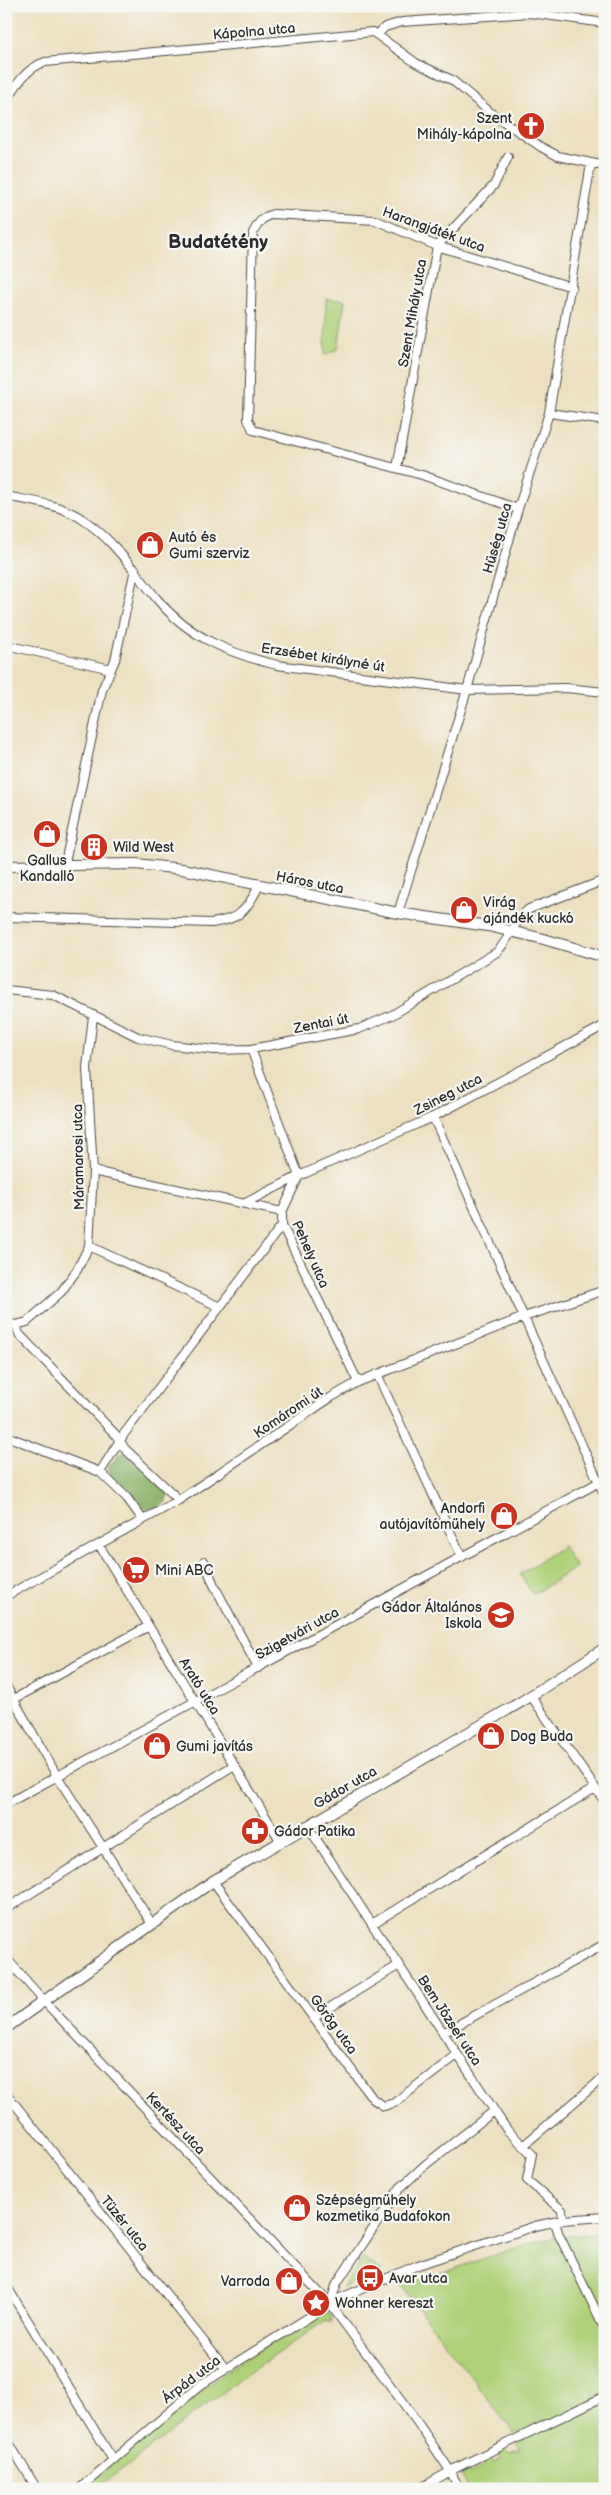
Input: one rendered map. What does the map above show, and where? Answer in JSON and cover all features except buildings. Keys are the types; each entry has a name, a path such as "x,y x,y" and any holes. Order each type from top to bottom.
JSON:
{"street":[{"path":"605,23 530,13 402,22 385,27 378,34 416,63 452,80 490,112 541,147 558,156 605,166"},
{"name":"Kápolna utca","path":"6,103 22,78 31,69 45,62 367,32 378,34"},
{"name":"Szent Mihály utca","path":"398,468 437,246 494,185 508,157"},
{"name":"Hűség utca","path":"398,913 467,690 518,509 549,413 572,287 591,164"},
{"name":"Harangjáték utca","path":"398,468 253,430 248,419 252,242 257,224 265,217 273,214 366,218 437,246 572,287"},
{"path":"549,413 605,421"},
{"path":"398,468 518,509"},
{"name":"Erzsébet királyné út","path":"6,496 55,507 79,517 113,545 171,614 204,639 227,651 277,665 467,690 566,688 605,692"},
{"path":"64,863 102,690 111,670 135,570"},
{"path":"6,645 111,670"},
{"name":"Háros utca","path":"6,866 64,863 146,865 182,869 398,913 513,932 605,958"},
{"name":"Zentai út","path":"6,990 53,995 138,1037 172,1045 215,1050 251,1049 359,1029 392,1014 486,961 504,946 522,914 529,909 605,880"},
{"path":"6,918 212,923 229,920 239,915 249,906 259,886"},
{"name":"Máramarosi utca","path":"16,1325 27,1322 61,1292 77,1270 89,1246 93,1171 87,1068 93,1016"},
{"name":"Zsineg utca","path":"245,1203 299,1176 433,1117 605,1025"},
{"path":"251,1049 299,1176"},
{"path":"433,1117 524,1317 602,1481 605,1496"},
{"path":"93,1171 282,1212"},
{"name":"Pehely utca","path":"299,1176 282,1212 282,1225 358,1382"},
{"path":"100,1472 120,1441 282,1225"},
{"path":"89,1246 220,1307"},
{"name":"Komáromi út","path":"6,1596 179,1500 330,1398 358,1382 524,1317 605,1290"},
{"path":"6,1324 16,1325 19,1334 120,1441 125,1449 179,1500"},
{"path":"377,1374 462,1557"},
{"path":"6,1436 100,1472 127,1498 143,1520"},
{"name":"Szigetvári utca","path":"6,1804 196,1703 602,1481"},
{"name":"Arató utca","path":"99,1545 147,1627 280,1840"},
{"path":"204,1561 214,1585 258,1668"},
{"path":"14,1699 147,1627"},
{"name":"Gádor utca","path":"6,2028 213,1881 280,1840 531,1696 605,1648"},
{"path":"6,1686 57,1776 152,1924"},
{"path":"531,1696 605,1802"},
{"path":"6,1909 104,1849 234,1765"},
{"path":"372,1924 595,1788"},
{"name":"Bem József utca","path":"307,1825 506,2130 524,2145"},
{"name":"Görög utca","path":"213,1881 373,2099 384,2106 394,2103 457,2055"},
{"path":"443,2034 605,1944"},
{"name":"Kertész utca","path":"6,1958 44,2001 330,2304 415,2419 459,2489"},
{"path":"313,2018 398,1965"},
{"path":"563,2220 560,2208 527,2180 532,2154 524,2145 605,2076"},
{"name":"Tüzér utca","path":"6,2093 225,2368"},
{"path":"330,2304 337,2283 400,2188 425,2165 494,2111"},
{"name":"Árpád utca","path":"79,2489 182,2399 225,2368 338,2299 418,2265 554,2222 605,2217"},
{"path":"554,2222 559,2237 605,2329"},
{"path":"6,2286 113,2460"},
{"path":"419,2489 605,2396"},
{"path":"6,2438 37,2489"}],"green space":[{"path":"326,299 345,300 338,349 325,355"},
{"path":"121,1453 126,1454 168,1494 165,1503 155,1509 145,1508 126,1487 111,1476 108,1466"},
{"path":"563,1546 576,1567 533,1595 520,1574"},
{"path":"605,2233 605,2489 468,2489 460,2472 467,2469 470,2474 483,2467 481,2461 489,2456 493,2463 501,2459 499,2452 505,2449 511,2454 520,2450 517,2444 524,2440 519,2431 514,2433 396,2279 413,2272 421,2280 509,2250 556,2237"},
{"path":"363,2257 382,2271 343,2287 361,2259"},
{"path":"322,2312 331,2314 332,2322 326,2320 240,2379 96,2489 83,2489 172,2413 227,2370"}],"place":[{"name":"Szent Mihály-kápolna","path":"531,126"},
{"name":"Autó és Gumi szerviz","path":"150,545"},
{"name":"Gallus Kandalló","path":"47,834"},
{"name":"Wild West","path":"94,847"},
{"name":"Virág ajándék kuckó","path":"464,910"},
{"name":"Andorfi autójavítóműhely","path":"504,1516"},
{"name":"Mini ABC","path":"136,1570"},
{"name":"Gádor Általános Iskola","path":"501,1615"},
{"name":"Dog Buda","path":"491,1736"},
{"name":"Gumi javítás","path":"157,1746"},
{"name":"Gádor Patika","path":"255,1831"},
{"name":"Szépségműhely kozmetika Budafokon","path":"297,2208"},
{"name":"Avar utca","path":"370,2278"},
{"name":"Varroda","path":"289,2281"},
{"name":"Wohner kereszt","path":"316,2303"}],"district":[{"name":"Budatétény","path":"218,241"}]}
